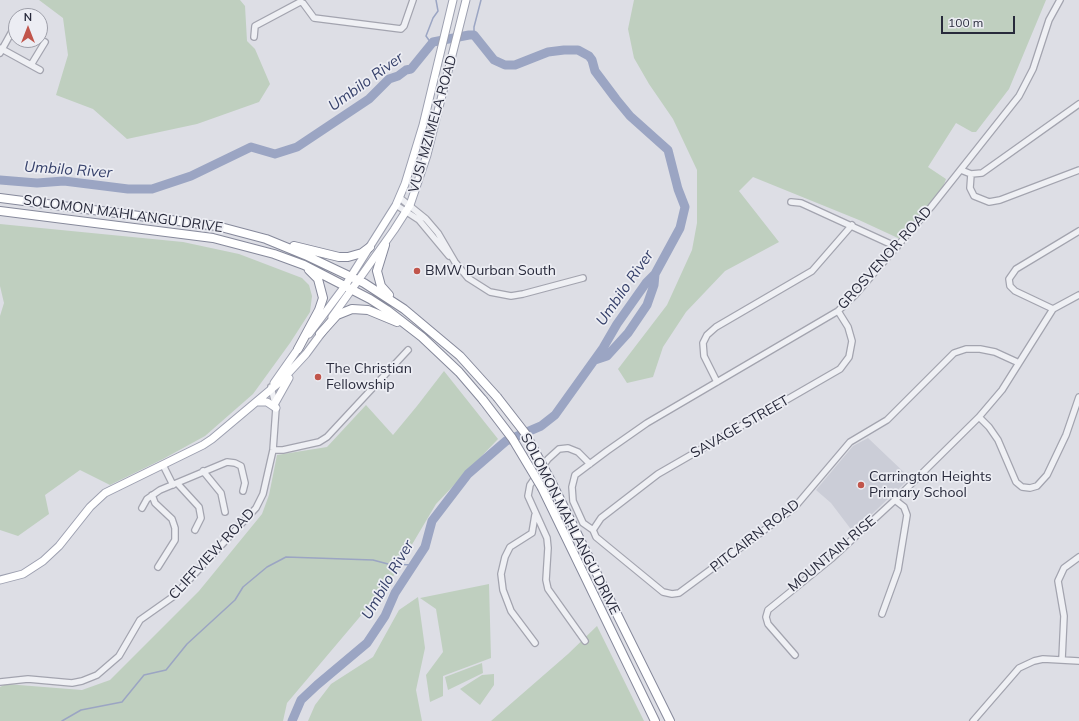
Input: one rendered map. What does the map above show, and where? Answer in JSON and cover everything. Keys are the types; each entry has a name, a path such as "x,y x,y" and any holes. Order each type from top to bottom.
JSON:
{"highway":[{"name":"SOLOMON MAHLANGU DRIVE","path":"0,198 204,223 266,239 305,255 359,281 404,309 460,356 497,397 525,433 552,483 670,721"},
{"name":"SOLOMON MAHLANGU DRIVE","path":"0,211 213,238 267,252 304,265 349,288 387,310 409,327 458,372 483,400 512,438 542,488 655,721"},
{"path":"266,239 339,257 356,255 370,247"},
{"path":"385,244 378,263 378,278 385,292 404,309"},
{"path":"298,349 319,310 323,298 318,280 304,265"},
{"path":"320,334 338,315 352,309 376,312 409,327"}],"main road":[{"name":"VUSI MZIMELA ROAD","path":"349,288 351,277 400,198 423,125 453,0"},
{"name":"VUSI MZIMELA ROAD","path":"349,288 359,281 408,208 427,155 466,0"},
{"path":"256,402 267,402 276,406 296,366 320,334 349,288"},
{"path":"270,390 298,349 349,288"},
{"path":"0,580 24,574 43,561 59,546 87,510 105,493 202,445 256,402 296,366"}],"street":[{"path":"254,37 255,26 300,2 303,3 314,18 401,29 404,26 413,0"},
{"name":"GROSVENOR ROAD","path":"672,594 663,592 596,537 593,530 582,523 573,501 573,480 575,475 647,423 838,310 856,294 961,170 1023,89 1033,69 1049,20 1060,0"},
{"path":"8,38 1,50 40,70"},
{"path":"31,65 41,48"},
{"path":"961,170 971,174 982,173 1079,104"},
{"path":"971,174 970,188 974,196 989,202 1000,200 1079,170"},
{"path":"400,198 408,208"},
{"path":"791,202 797,201 897,247"},
{"path":"396,205 421,213 438,233 455,262 465,275 475,284 490,292 504,295 528,293 583,278"},
{"path":"716,382 704,356 703,343 707,335 716,327 812,271 852,225"},
{"path":"1079,231 1016,269 1011,275 1010,286 1015,291 1053,309 1079,295"},
{"name":"MOUNTAIN RISE","path":"795,655 768,624 766,616 768,610 831,559 895,500 979,417 998,396 1053,309"},
{"name":"SAVAGE STREET","path":"593,530 601,518 658,474 840,369 849,357 852,341 848,327 838,310"},
{"name":"PITCAIRN ROAD","path":"672,594 683,590 711,571 794,508 850,442 887,420 954,353 966,349 980,349 995,352 1019,363"},
{"path":"273,450 282,450 319,442 327,437 408,350"},
{"name":"CLIFFVIEW ROAD","path":"0,682 28,678 72,683 90,678 106,669 119,656 140,620 174,596 256,508 263,494 273,450 276,406 270,390"},
{"path":"979,417 989,427 998,440 1016,482 1022,487 1030,488 1042,482 1047,475 1066,435 1079,397"},
{"path":"585,641 548,589 546,580 548,544 545,533 529,500 529,488 551,455 560,449 568,448 578,452 590,464"},
{"path":"142,508 152,495 224,462 235,463 242,469 246,483 243,491"},
{"path":"163,465 175,484 199,507 201,518 195,530"},
{"path":"203,471 221,493 225,512"},
{"path":"152,495 155,503 172,519 175,528 175,540 158,567"},
{"path":"882,614 898,570 907,515 904,507 895,500"},
{"path":"535,514 532,533 510,547 505,557 501,574 503,590 511,611 535,643"},
{"path":"1062,659 1064,616 1058,581 1064,568 1079,557"},
{"path":"973,721 1019,668 1034,661 1062,659 1079,661"}],"shaded area":[{"name":"Carrington Heights Primary School","path":"868,438 910,478 853,532 831,503 816,490 853,446"}],"green space":[{"path":"39,0 240,0 245,6 247,41 255,49 270,84 259,102 197,124 127,139 93,109 56,95 68,55 63,18"},
{"path":"634,0 1046,0 1009,89 976,132 972,132 956,123 928,167 946,179 942,190 900,239 859,220 753,177 739,191 779,242 725,271 686,312 663,347 653,377 627,383 618,369 667,305 692,250 697,223 697,170 673,119 649,84 634,58 628,29"},
{"path":"0,224 183,242 239,254 302,278 309,285 312,296 310,312 290,343 253,394 205,436 110,485 80,470 45,495 49,514 18,536 0,530 0,316 4,303 0,286"},
{"path":"444,371 498,439 436,504 391,580 287,703 283,721 0,721 0,687 6,684 82,690 110,680 199,591 262,514 269,495 277,455 327,447 366,405 393,435"},
{"path":"489,584 491,658 443,676 443,696 430,702 426,675 443,652 436,609 420,598"},
{"path":"418,597 425,648 416,690 422,721 308,721 315,705 331,684 373,657 399,610"},
{"path":"597,626 644,721 491,721 568,654"},
{"path":"482,663 483,673 448,690 445,677"},
{"path":"494,674 494,685 480,705 460,689 482,675"}],"waterway":[{"path":"431,43 426,36 433,18 438,11 436,0"},
{"path":"474,35 474,27 481,0"},
{"name":"Umbilo River","path":"0,180 37,183 64,181 128,189 152,189 191,176 251,147 275,154 297,147 369,99 389,79 411,69 433,42 469,35 474,35 494,60 505,65 515,65 548,52 564,50 578,50 589,56 592,60 595,71 630,116 668,150 678,189 685,207 680,228 655,274 646,283 617,324 603,348 555,415 541,426 506,441 468,474 432,521 425,547 395,593 385,616 367,643 301,700 292,721"},
{"path":"595,360 607,356 628,333 647,305 654,285 655,274"},
{"path":"62,721 81,710 122,702 144,675 166,670 187,644 235,600 243,587 267,567 286,557 373,560 388,564 413,565"}],"place":[{"name":"BMW Durban South","path":"417,271"},
{"name":"The Christian Fellowship","path":"318,377"},
{"name":"Carrington Heights Primary School","path":"861,485"}]}
